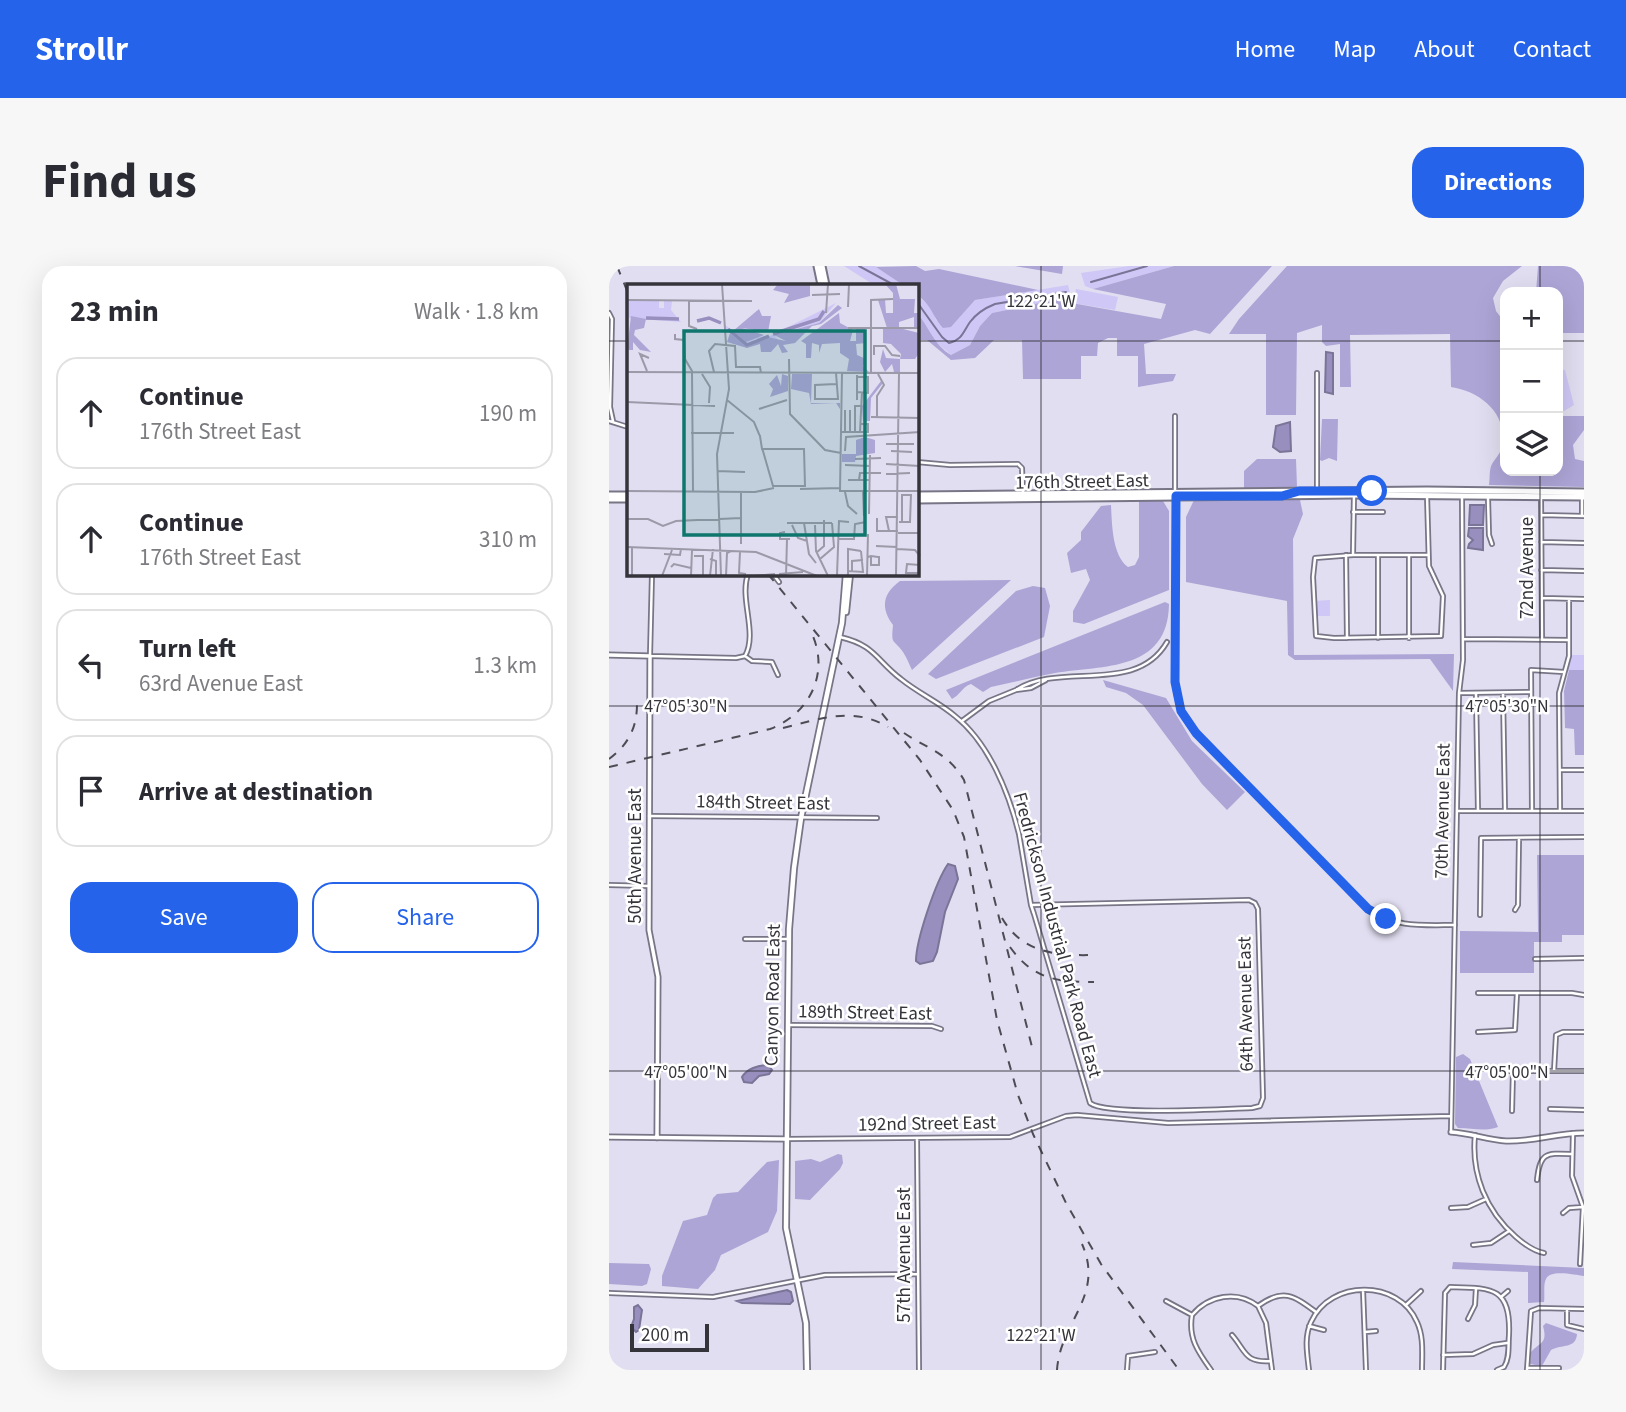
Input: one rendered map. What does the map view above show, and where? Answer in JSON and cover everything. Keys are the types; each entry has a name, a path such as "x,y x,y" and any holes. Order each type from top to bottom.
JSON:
{"main road":[{"name":"176th Street East","path":"919,495 1119,497 1299,491 1583,495"},
{"path":"1282,496 1299,491"},
{"name":"176th Street East","path":"919,500 1040,493 1136,492 1282,496 1427,495 1462,492 1488,495 1583,495"},
{"path":"1119,497 1136,492"},
{"path":"609,497 627,497"},
{"name":"Canyon Road East","path":"807,1370 806,1323 786,1228 789,939 801,818 847,606 848,576"}],"street":[{"path":"609,314 612,319 611,421"},
{"path":"1317,373 1317,491"},
{"path":"1175,416 1175,682 1178,701 1186,720 1368,909 1401,924 1455,925"},
{"path":"919,462 950,465 1017,464 1021,466 1021,496"},
{"name":"70th Avenue East","path":"1451,1132 1459,693 1463,639 1462,492"},
{"path":"1353,555 1354,495"},
{"path":"1427,495 1430,570 1442,592 1441,636 1316,636 1313,577 1315,558 1346,555 1428,555"},
{"path":"1488,495 1489,536 1492,544"},
{"path":"1541,515 1583,516 1583,495"},
{"name":"72nd Avenue","path":"1541,496 1542,639"},
{"path":"1353,512 1383,512"},
{"path":"1541,542 1584,543"},
{"path":"1346,555 1347,638"},
{"path":"1378,555 1378,638"},
{"path":"1409,555 1409,638"},
{"path":"1541,570 1584,571"},
{"name":"50th Avenue East","path":"652,576 649,886 650,939 659,986 657,1138"},
{"path":"745,656 748,648 748,611 744,588 747,576"},
{"path":"774,576 779,582"},
{"path":"1541,598 1584,599"},
{"path":"1560,811 1559,693 1568,660 1569,599"},
{"name":"Fredrickson Industrial Park Road East","path":"840,637 867,646 899,678 948,710 961,722 988,758 1008,798 1019,834 1031,905 1087,1100 1093,1105"},
{"path":"1463,639 1569,640"},
{"path":"961,722 989,701 1023,685 1134,670 1155,657 1167,642"},
{"path":"609,655 745,656 752,661 772,662 778,675"},
{"path":"1532,811 1531,670 1564,672"},
{"path":"1459,693 1531,692"},
{"path":"1476,693 1478,811"},
{"path":"1503,693 1505,811"},
{"path":"1560,770 1584,770"},
{"path":"1458,811 1584,811"},
{"name":"184th Street East","path":"649,816 877,818"},
{"path":"1480,915 1481,838 1584,837"},
{"path":"1515,910 1518,905 1519,838"},
{"path":"609,885 649,886"},
{"name":"64th Avenue East","path":"1031,905 1249,900 1254,902 1258,909 1263,1098 1260,1106 1135,1110 1093,1105"},
{"path":"745,939 789,939"},
{"path":"1535,959 1584,958"},
{"path":"1478,993 1584,995"},
{"path":"1478,1032 1514,1031 1517,1025 1517,993"},
{"name":"189th Street East","path":"788,1025 932,1026 941,1029"},
{"path":"1554,1071 1556,1035 1563,1032 1584,1032"},
{"path":"1494,1071 1584,1071"},
{"path":"1512,1111 1513,1071"},
{"path":"1550,1110 1584,1110"},
{"name":"192nd Street East","path":"609,1137 1010,1138 1066,1116 1077,1115 1168,1123 1451,1116"},
{"path":"1451,1132 1514,1141 1584,1133"},
{"path":"1573,1133 1573,1180 1583,1207 1580,1264"},
{"path":"1475,1134 1476,1170 1486,1199 1509,1231 1530,1247 1544,1253"},
{"name":"57th Avenue East","path":"917,1139 919,1370"},
{"path":"1537,1180 1539,1164 1544,1156 1552,1153 1572,1154"},
{"path":"1451,1208 1468,1207 1486,1199"},
{"path":"1563,1213 1569,1208 1583,1207"},
{"path":"1473,1245 1496,1241 1509,1231"},
{"path":"609,1293 713,1297 797,1279 831,1275 918,1274"},
{"path":"1468,1319 1475,1305 1476,1288"},
{"path":"1443,1370 1447,1289 1476,1288 1492,1291 1501,1297 1509,1314 1507,1362 1497,1370"},
{"path":"1363,1290 1366,1370"},
{"path":"1309,1370 1306,1344 1309,1326 1316,1312 1336,1296 1363,1290 1391,1295 1414,1316 1421,1331 1422,1370"},
{"path":"1405,1305 1421,1290"},
{"path":"1501,1297 1508,1291"},
{"path":"1258,1306 1273,1297 1288,1295 1316,1312"},
{"path":"1211,1370 1194,1345 1191,1335 1192,1315 1201,1306 1219,1298 1240,1297 1258,1306 1266,1323 1272,1370"},
{"path":"1166,1301 1192,1315"},
{"path":"1559,1368 1527,1369 1529,1315 1534,1309 1584,1309"},
{"path":"1567,1309 1566,1324 1584,1329"},
{"path":"1309,1326 1324,1330"},
{"path":"1364,1332 1375,1332"},
{"path":"1231,1335 1250,1359 1271,1362"},
{"path":"1443,1354 1473,1354 1493,1345 1509,1343"},
{"path":"1127,1370 1128,1356 1155,1352"}],"shaded area":[{"path":"844,266 875,266 902,284 872,284"},
{"path":"916,266 925,271 939,269 1038,290 975,300 951,327 943,328 919,297 919,284 902,284 876,267"},
{"path":"1015,266 1063,266 1062,274"},
{"path":"1129,266 1174,266 1093,289 1085,286 1081,273"},
{"path":"1174,266 1272,266 1210,334 1195,330 1144,344 1146,374 1176,374 1173,381 1138,387 1138,356 1117,356 1117,338 1108,338 1098,343 1097,356 1081,356 1081,379 1023,379 1022,340 994,340 975,358 951,360 927,340 919,340 919,316 936,341 951,355 970,345 980,326 992,313 1055,300 1161,319 1166,304 1093,289"},
{"path":"1287,266 1522,266 1503,281 1493,298 1500,316 1500,423 1494,411 1480,398 1451,387 1450,334 1350,335 1351,387 1340,387 1340,344 1326,346 1322,342 1322,325 1297,333 1296,415 1266,415 1266,334 1229,334 1239,319"},
{"path":"1538,266 1584,266 1584,333 1563,333 1563,287 1536,287"},
{"path":"1068,285 1071,297 992,313 980,326 970,345 951,355 935,341 919,316 919,297 932,308 936,320 951,327 975,300"},
{"path":"1076,289 1118,297 1115,310 1073,303"},
{"path":"1326,352 1333,353 1333,394 1325,392"},
{"path":"1563,370 1574,405 1563,411"},
{"path":"1563,416 1584,416 1584,430 1573,445 1575,459 1584,461 1584,487 1489,485 1491,466 1500,451 1500,476 1563,476"},
{"path":"1322,419 1338,419 1337,461 1329,458 1320,460"},
{"path":"1290,422 1291,451 1280,452 1273,447 1276,426"},
{"path":"1257,459 1296,459 1297,487 1244,488 1244,471"},
{"path":"1139,500 1163,501 1169,511 1169,590 1084,624 1073,622 1073,611 1090,580 1086,569 1071,573 1067,553 1081,540 1081,532 1101,506 1111,505 1114,539 1119,555 1128,567 1135,565 1139,557"},
{"path":"1194,500 1300,500 1303,514 1293,539 1294,655 1454,654 1453,691 1430,659 1295,660 1288,655 1287,601 1186,582 1186,517"},
{"path":"1470,505 1484,505 1483,525 1469,525"},
{"path":"1469,528 1483,528 1483,550 1468,548 1473,540 1468,536"},
{"path":"1011,580 912,670 903,652 893,641 893,625 886,613 885,601 894,586 900,581"},
{"path":"1033,586 1045,588 1050,606 1044,637 936,679 928,674 1016,591"},
{"path":"1330,600 1330,616 1314,616 1314,601"},
{"path":"1165,602 1169,604 1166,626 1158,642 1145,654 1130,661 1047,675 991,687 983,692 971,684 952,699 946,690"},
{"path":"1571,655 1584,655 1584,670 1567,671"},
{"path":"1569,670 1584,670 1584,755 1575,755 1574,729 1565,728 1564,691"},
{"path":"1103,680 1166,698 1192,741 1245,792 1227,810 1202,784 1143,705 1126,693 1106,687"},
{"path":"1537,855 1584,855 1584,935 1562,935 1562,942 1534,942 1534,973 1460,973 1460,931 1538,932"},
{"path":"948,864 955,866 958,879 945,912 933,961 920,964 916,961 923,926 938,883"},
{"path":"1463,1054 1470,1059 1498,1127 1483,1130 1458,1128 1455,1124 1456,1057"},
{"path":"768,1065 772,1070 769,1074 759,1076 752,1083 744,1082 742,1077 747,1072"},
{"path":"838,1154 842,1155 843,1163 840,1169 810,1200 795,1199 795,1161 811,1159 820,1162"},
{"path":"779,1160 777,1211 768,1232 721,1255 715,1270 698,1289 662,1286 662,1276 683,1221 707,1215 717,1194 738,1192 767,1162"},
{"path":"1453,1262 1584,1268 1584,1276 1552,1274 1546,1279 1544,1302 1528,1303 1528,1272 1452,1269"},
{"path":"609,1263 649,1264 651,1269 647,1284 609,1284"},
{"path":"787,1290 791,1292 793,1301 790,1304 737,1301"},
{"path":"638,1305 642,1310 639,1330 636,1332 631,1327 634,1307"},
{"path":"1546,1323 1577,1334 1576,1339 1571,1344 1551,1350 1542,1366 1530,1364 1531,1352 1544,1340 1543,1326"}],"waterway":[{"path":"859,266 892,284"},
{"path":"1091,282 1147,266"},
{"path":"919,305 949,343 960,338 975,316 995,304 1066,292"}],"railway":[{"path":"617,266 627,291"},
{"path":"770,576 920,760 953,810 964,837 997,1020 1018,1095 1033,1134 1066,1203 1101,1264 1179,1370"},
{"path":"609,767 770,729 784,722 805,703 817,678 819,664 812,634"},
{"path":"609,759 630,735 637,704"},
{"path":"783,728 836,716 862,717 888,727"},
{"path":"904,733 944,757 964,780 1032,1047"},
{"path":"1002,918 1020,939 1041,950 1066,955 1093,955"},
{"path":"1010,947 1027,966 1046,977 1094,982"},
{"path":"1057,1370 1065,1337 1085,1294 1088,1279 1088,1262 1082,1244"}],"route":[{"path":"1372,491 1299,491 1282,496 1176,496 1175,682 1181,711 1196,733 1368,909 1386,919"}]}
